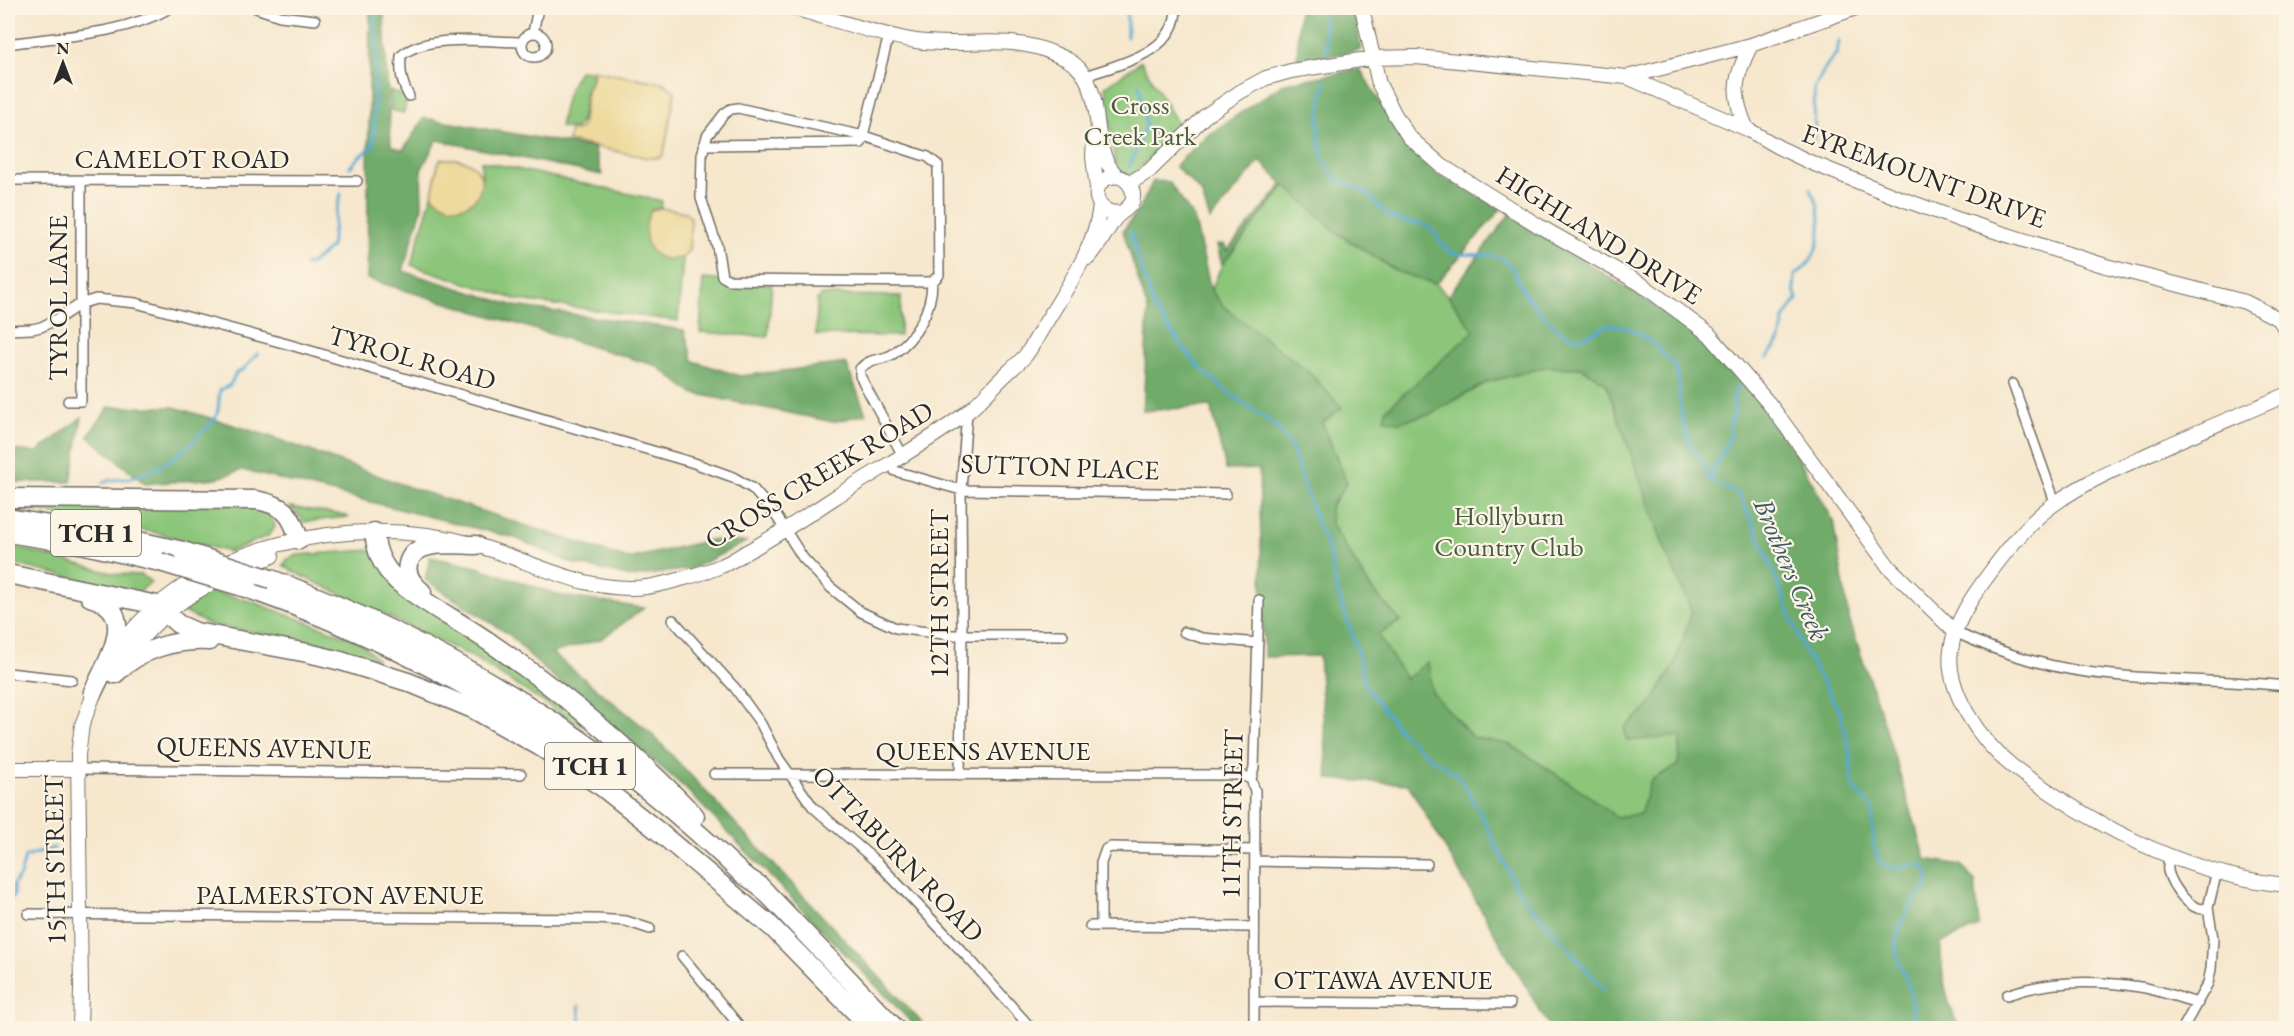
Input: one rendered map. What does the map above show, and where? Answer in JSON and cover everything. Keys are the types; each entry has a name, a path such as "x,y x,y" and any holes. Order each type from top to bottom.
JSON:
{"highway":[{"path":"8,498 256,500 271,503 286,512 296,526 299,540"},
{"name":"TCH 1","path":"8,518 110,535 183,551 271,579 331,602 461,664 586,743 640,784 742,874 759,885 896,1029"},
{"name":"TCH 1","path":"8,532 85,545 160,562 249,589 315,614 388,646 452,679 517,717 637,802 694,851 871,1029"},
{"path":"374,532 378,554 388,573 416,595 461,623 545,682 628,751 684,804 759,885"},
{"path":"461,623 412,583 408,576 408,562 411,556 423,548 442,544 476,545"},
{"path":"8,574 161,609 186,628 308,653 374,670 441,695 507,727 603,787 774,929"},
{"path":"8,574 95,599 114,611 117,619 117,634 93,692"},
{"path":"115,674 130,661 158,647 198,640 241,641"}],"street":[{"path":"8,44 116,27 153,17 170,8"},
{"path":"256,8 279,16 315,20"},
{"path":"533,33 538,8"},
{"path":"793,8 917,41 1030,44 1070,61 1085,76 1096,104 1101,151 1106,165 1131,186 1133,198"},
{"path":"1085,76 1127,63 1160,45 1176,21 1176,8"},
{"name":"HIGHLAND DRIVE","path":"1362,8 1380,84 1409,137 1442,166 1539,226 1641,284 1709,334 1771,406 1889,567 1955,632"},
{"path":"1627,77 1751,45 1836,10 1856,8"},
{"path":"533,33 541,35 546,41 545,49 540,55 532,57 525,53 522,42 526,35 533,33"},
{"path":"704,145 857,145 861,143 890,35"},
{"path":"409,96 402,85 400,69 401,56 407,51 420,45 448,42 522,42"},
{"path":"1747,129 1741,116 1735,89 1740,66 1751,45"},
{"path":"1097,188 1105,179 1133,181 1149,171 1205,116 1240,92 1266,78 1301,69 1373,58 1416,57 1465,60 1627,77 1747,129"},
{"path":"902,454 860,376 860,369 867,362 892,355 923,320 929,306 932,282 939,275 938,165 928,157 864,136 738,108 731,109 724,114 707,136 704,145 701,198 717,246 722,276 729,280 932,282"},
{"path":"1097,122 1093,157 1096,194 1100,206 1110,213 1127,209 1142,188 1149,171"},
{"name":"EYREMOUNT DRIVE","path":"1747,129 1812,163 1960,220 2106,266 2236,299 2268,312 2284,322"},
{"name":"CAMELOT ROAD","path":"8,180 357,181"},
{"name":"TYROL LANE","path":"68,401 81,401 81,181"},
{"name":"CROSS CREEK ROAD","path":"374,532 413,533 476,545 573,579 615,586 646,587 722,566 785,530 967,413 1025,355 1080,266 1097,226 1100,206"},
{"name":"CROSS CREEK ROAD","path":"1080,266 1100,244 1115,219 1122,212"},
{"name":"TYROL ROAD","path":"8,330 41,327 80,304 96,299 151,306 693,463 733,477 753,489 785,530 803,558 830,587 861,612 896,628 962,635 1063,635"},
{"path":"2013,384 2055,502"},
{"path":"2286,395 2109,472 2055,502 2012,544 1972,596 1955,632 1950,652 1952,676 1973,724 2010,765 2065,803 2125,838 2169,856 2217,871 2286,885"},
{"name":"12TH STREET","path":"960,775 961,490 967,413"},
{"name":"SUTTON PLACE","path":"895,471 961,490 1226,494"},
{"name":"15TH STREET","path":"80,1029 78,769 82,725 93,692 120,645 210,571 264,549 299,540 334,534 374,532"},
{"name":"11TH STREET","path":"1254,1029 1255,792 1251,779 1254,768 1258,600"},
{"name":"15TH STREET","path":"93,692 115,674 161,609"},
{"name":"OTTABURN ROAD","path":"673,621 735,688 761,724 790,776 813,807 878,863 972,962 1031,1029"},
{"path":"1184,632 1202,638 1258,643"},
{"path":"1955,632 1982,645 2070,669 2112,675 2286,686"},
{"path":"8,673 72,680"},
{"name":"QUEENS AVENUE","path":"8,769 521,774"},
{"name":"QUEENS AVENUE","path":"714,774 790,776 1241,775 1251,779"},
{"path":"1101,926 1101,864 1106,849 1111,847 1255,850"},
{"path":"2169,856 2168,870 2180,894 2193,908 2199,910 2208,908"},
{"path":"1255,861 1427,864"},
{"path":"2183,1029 2208,983 2213,938 2208,908 2217,871"},
{"name":"PALMERSTON AVENUE","path":"28,914 597,919 626,921 650,929"},
{"path":"1090,926 1253,927"},
{"path":"681,956 741,1029"},
{"path":"2007,995 2042,985 2105,983 2142,987 2198,1003"},
{"name":"OTTAWA AVENUE","path":"1255,1002 1510,1004"}],"green space":[{"path":"370,8 384,8 391,146 403,150 424,118 594,148 602,175 437,140 421,170 422,208 403,271 515,306 684,330 693,361 740,376 846,363 866,414 833,422 692,393 657,366 367,279"},
{"path":"1299,8 1354,8 1361,50 1297,62"},
{"name":"Cross Creek Park","path":"1141,61 1179,126 1132,176 1116,169 1105,87"},
{"path":"1360,69 1405,145 1432,171 1501,209 1436,284 1398,272 1337,233 1285,185 1222,265 1217,245 1224,244 1227,251 1283,184 1260,161 1210,220 1201,192 1175,166 1206,136 1285,83"},
{"path":"580,70 593,74 586,89 581,122 575,129 560,127 569,90"},
{"path":"390,91 407,97 404,113 391,110"},
{"path":"481,161 662,201 661,208 651,210 667,259 683,258 678,321 518,300 411,265 432,195 439,201 453,206 460,207 472,201 481,186"},
{"path":"1153,181 1169,182 1194,218 1211,290 1223,306 1310,373 1342,408 1322,423 1347,483 1330,507 1331,523 1370,587 1400,621 1378,635 1406,679 1428,662 1432,692 1472,737 1511,745 1582,791 1616,817 1640,814 1651,780 1678,765 1681,736 1627,741 1624,728 1650,706 1675,663 1692,612 1663,544 1606,383 1582,368 1545,367 1487,382 1428,415 1398,422 1384,419 1386,410 1474,331 1448,296 1510,214 1671,316 1723,354 1799,459 1833,520 1849,619 1926,859 1961,865 1975,882 1979,926 1941,943 1945,987 1959,1028 1550,1028 1408,784 1328,779 1319,656 1264,657 1259,469 1226,470 1211,406 1143,411 1148,311 1123,231 1140,208"},
{"name":"Hollyburn Country Club","path":"1285,185 1337,233 1398,272 1436,284 1475,331 1386,410 1428,415 1488,382 1545,367 1582,368 1606,383 1663,544 1692,612 1675,663 1650,706 1624,728 1627,741 1681,735 1678,765 1651,780 1640,815 1616,817 1582,791 1511,745 1473,738 1432,692 1406,679 1378,635 1400,621 1370,587 1331,523 1330,508 1347,483 1322,422 1341,408 1223,306 1211,290 1222,265"},
{"path":"703,279 772,284 768,337 700,332"},
{"path":"822,295 901,296 900,336 816,335 817,300"},
{"path":"109,407 174,407 269,436 409,487 628,559 710,540 746,542 691,569 631,577 572,563 515,538 242,470 218,478 145,484 88,436"},
{"path":"82,417 71,482 8,482 8,450 37,452"},
{"path":"246,504 268,513 275,527 268,536 229,552 153,532 8,506"},
{"path":"290,507 344,515 348,517 303,522"},
{"path":"8,545 115,574 142,575 151,582 138,593 8,563"},
{"path":"371,550 497,654 583,719 580,726 471,656 283,565 288,559 298,555"},
{"path":"430,557 477,567 562,596 644,608 601,639 552,653 650,732 927,1028 917,1028 684,787 536,662 510,635 425,580"},
{"path":"210,591 253,602 359,641 377,659 357,656 323,644 210,625 184,612 184,608"}],"sand":[{"path":"591,70 664,83 675,92 664,153 660,158 648,158 568,141 570,130 577,131 582,127 587,92 594,75"},
{"path":"441,159 463,161 476,168 481,179 480,191 473,201 462,207 448,206 432,195"},
{"path":"661,208 685,212 691,218 689,250 683,258 660,257 649,247 646,233 648,217 651,210"}],"waterway":[{"path":"350,167 373,147 377,44 373,8"},
{"path":"1127,8 1127,37"},
{"name":"Brothers Creek","path":"1322,8 1327,53"},
{"path":"1815,140 1814,89 1827,65 1837,53 1839,41"},
{"name":"Brothers Creek","path":"1325,80 1319,119 1319,136 1325,163 1334,176 1362,190 1390,216 1400,221 1427,226 1447,250 1464,255 1494,256 1508,263 1530,300 1566,334 1577,338 1606,326 1621,326 1644,337 1671,361 1677,373 1681,408 1690,443 1702,461 1709,480 1739,494 1764,548 1804,650 1840,712 1850,751 1852,781 1855,789 1873,809 1876,854 1887,866 1896,868 1924,866 1929,885 1906,914 1898,932 1896,949 1911,995 1914,1018 1941,1028"},
{"path":"1129,168 1146,125 1139,84"},
{"path":"1767,358 1780,340 1784,319 1797,299 1794,289 1795,275 1810,262 1818,245 1820,216 1810,188"},
{"path":"305,265 311,264 331,247 335,216 341,194"},
{"path":"1130,231 1154,308 1182,346 1195,363 1226,391 1276,426 1291,446 1328,549 1337,591 1358,652 1365,685 1400,731 1427,755 1458,775 1479,810 1518,891 1605,990"},
{"path":"103,483 145,474 189,446 213,422 218,411 220,390 230,385 236,373 243,370 258,353"},
{"path":"1710,479 1730,436 1730,422 1735,410 1733,396 1741,384"},
{"path":"8,902 14,895 13,885 20,876 25,857 54,848"},
{"path":"579,1006 581,1028"}]}
